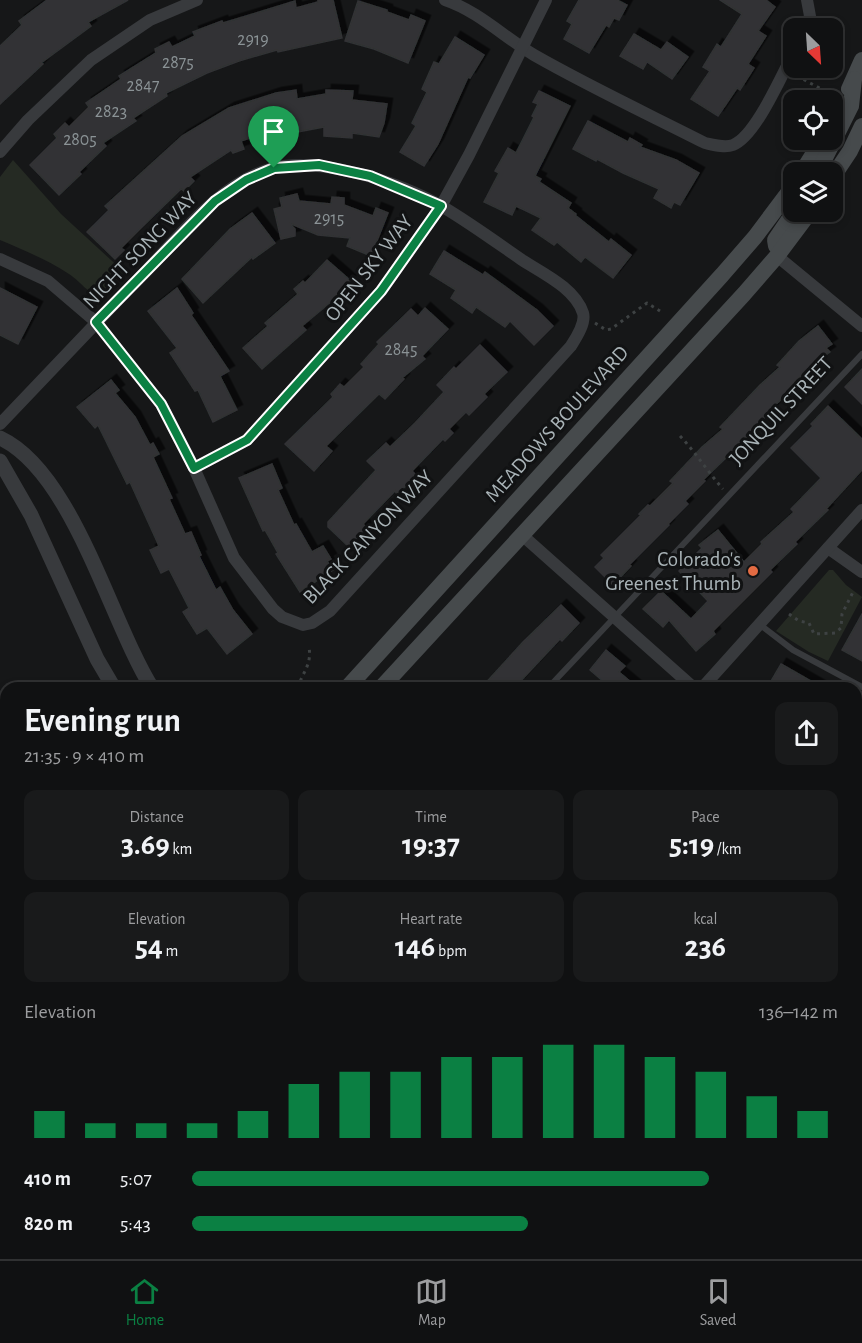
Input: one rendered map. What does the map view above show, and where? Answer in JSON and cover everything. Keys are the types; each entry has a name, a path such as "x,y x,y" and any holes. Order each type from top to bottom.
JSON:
{"main road":[{"path":"843,100 862,60"},
{"path":"823,162 851,106 854,79"},
{"path":"843,162 862,126"},
{"name":"MEADOWS BOULEVARD","path":"352,682 722,275 783,200"},
{"path":"777,255 775,240 787,222"},
{"path":"387,682 744,294 802,222"}],"street":[{"path":"0,152 28,120 91,60 150,20 197,0"},
{"path":"445,0 478,16 522,47 563,71 705,143 719,146 732,145 745,138 754,126 783,72"},
{"name":"OPEN SKY WAY","path":"194,468 247,440 381,291 441,206 546,0"},
{"path":"807,0 809,18"},
{"name":"NIGHT SONG WAY","path":"0,424 215,201 246,180 274,168 319,165 370,176 441,206 562,286 584,315"},
{"path":"777,255 862,326"},
{"name":"BLACK CANYON WAY","path":"0,259 48,281 96,322 161,404 194,468 227,542 244,572 273,609 282,617 303,626 330,611 571,346 584,315"},
{"path":"0,438 30,458 63,505 149,682"},
{"path":"0,461 31,515 97,659 110,682"},
{"path":"707,682 862,510"},
{"path":"522,536 687,682"},
{"path":"828,548 862,572"}],"lane":[{"name":"JONQUIL STREET","path":"554,682 862,354"},
{"path":"759,624 793,650 853,682"}],"path":[{"path":"800,78 823,90"},
{"path":"584,315 606,330 611,329 647,303 660,311"},
{"path":"680,436 697,453 707,470 728,495"},
{"path":"789,614 799,621 809,623 814,634 835,633 842,628 842,614 854,590"},
{"path":"300,682 309,660 309,647"}],"shaded area":[{"path":"13,160 61,214 124,272 100,296 92,293 53,264 0,240 0,177"},
{"path":"829,570 833,570 846,585 862,597 828,661 776,631"}],"building":[{"path":"47,0 128,0 88,22 91,26 41,63 43,64 0,104 0,46 22,25 19,21"},
{"path":"318,0 333,0 342,38 278,52 277,50 239,61 207,73 166,93 167,96 133,118 136,121 103,143 106,146 59,195 30,165 57,138 54,134 65,123 69,127 89,107 86,103 121,79 119,76 156,53 155,49 169,42 172,47 195,36 193,32 222,21 223,23 295,1 296,8 318,2"},
{"path":"579,0 617,0 627,5 619,20 614,18 609,27 606,25 589,53 564,39 572,24 567,21"},
{"path":"720,0 766,0 775,7 758,31 766,36 748,64 754,68 740,90 737,88 718,116 691,99 710,71 703,67 717,44 721,47 742,14"},
{"path":"358,1 409,20 411,15 425,21 408,63 374,49 345,41"},
{"path":"634,34 661,50 667,42 688,57 672,79 647,62 643,69 620,56"},
{"path":"455,37 484,55 470,78 468,77 438,144 424,166 400,152 416,126 412,123 427,92 422,89 434,62 439,64"},
{"path":"296,90 297,99 326,94 326,90 353,91 352,100 387,104 379,137 352,133 352,138 324,136 324,127 292,133 292,131 270,138 268,132 241,141 244,149 233,153 231,150 190,177 194,181 184,191 181,189 141,228 121,248 124,250 115,259 87,232 109,210 105,206 182,136 229,108 276,93"},
{"path":"539,91 570,106 535,176 541,179 539,182 571,203 568,208 575,215 609,242 611,239 631,255 613,278 585,257 581,262 557,242 554,245 532,230 541,218 516,206 512,215 484,202 499,173 495,171 508,148 516,153 534,117 532,116 538,104 533,102"},
{"path":"588,121 628,142 630,138 642,145 640,147 676,160 699,173 680,205 674,202 671,208 654,198 659,189 573,149"},
{"path":"297,194 299,201 331,204 332,197 344,198 344,205 373,216 376,208 388,213 371,256 347,246 350,238 318,235 289,223 295,229 295,236 281,239 274,209 282,207 280,198"},
{"path":"252,213 275,243 253,259 252,257 203,303 182,279 230,229"},
{"path":"444,251 483,275 485,272 537,310 553,326 534,345 510,321 505,327 476,307 472,313 451,298 456,290 430,274"},
{"path":"327,260 351,281 332,301 302,326 306,330 262,369 243,348 268,326 265,323 298,294 294,289 303,281 305,283"},
{"path":"0,288 37,307 18,344 0,335"},
{"path":"177,288 193,313 191,315 229,371 220,376 237,410 213,422 198,390 195,391 170,353 177,348 148,311"},
{"path":"425,308 448,329 422,356 425,359 402,378 404,379 385,399 379,394 326,446 332,451 314,471 285,444 333,397 331,394 340,384 344,387 364,367 361,364 379,344 377,342 411,309 418,316"},
{"path":"818,326 832,344 826,348 830,352 812,365 756,429 703,480 705,481 685,501 688,504 629,565 631,566 613,585 595,567 604,558 601,555 648,505 650,506 673,483 670,481 702,447 723,429 720,427 780,367 777,365 799,341"},
{"path":"480,345 507,372 484,394 487,397 469,415 466,412 449,429 453,433 445,441 443,439 412,471 417,476 397,494 395,491 363,524 367,528 349,547 328,527 328,522 376,470 367,461 386,443 390,447 415,423 444,392 437,385"},
{"path":"862,369 862,404 845,387"},
{"path":"111,380 119,390 115,393 135,417 150,445 153,443 159,454 153,457 172,498 169,499 185,534 191,532 201,555 199,556 216,590 220,587 233,610 252,634 227,654 207,628 197,634 183,612 189,608 169,569 161,573 150,550 159,546 130,482 127,484 98,425 95,428 77,407"},
{"path":"828,406 862,439 862,470 826,509 828,510 795,542 797,544 770,570 772,572 713,631 715,634 696,651 669,620 663,627 643,609 661,591 691,619 708,601 679,571 702,548 699,545 718,530 744,562 762,544 761,542 794,512 791,509 821,478 791,448 813,426 811,424"},
{"path":"272,464 282,488 278,490 294,525 296,524 312,552 323,546 331,559 327,561 333,570 300,592 276,554 278,553 265,530 263,531 239,478"},
{"path":"561,605 579,623 562,641 560,639 520,682 486,682"},
{"path":"862,614 862,661 842,650"},
{"path":"606,650 625,666 619,672 631,682 604,682 590,670"},
{"path":"781,664 812,682 770,682"}],"place":[{"name":"Colorado's Greenest Thumb","path":"753,571"}],"route":[{"path":"319,165 370,176 441,206 381,291 247,440 194,468 161,404 96,322 215,201 246,180 274,168 319,165"}]}
